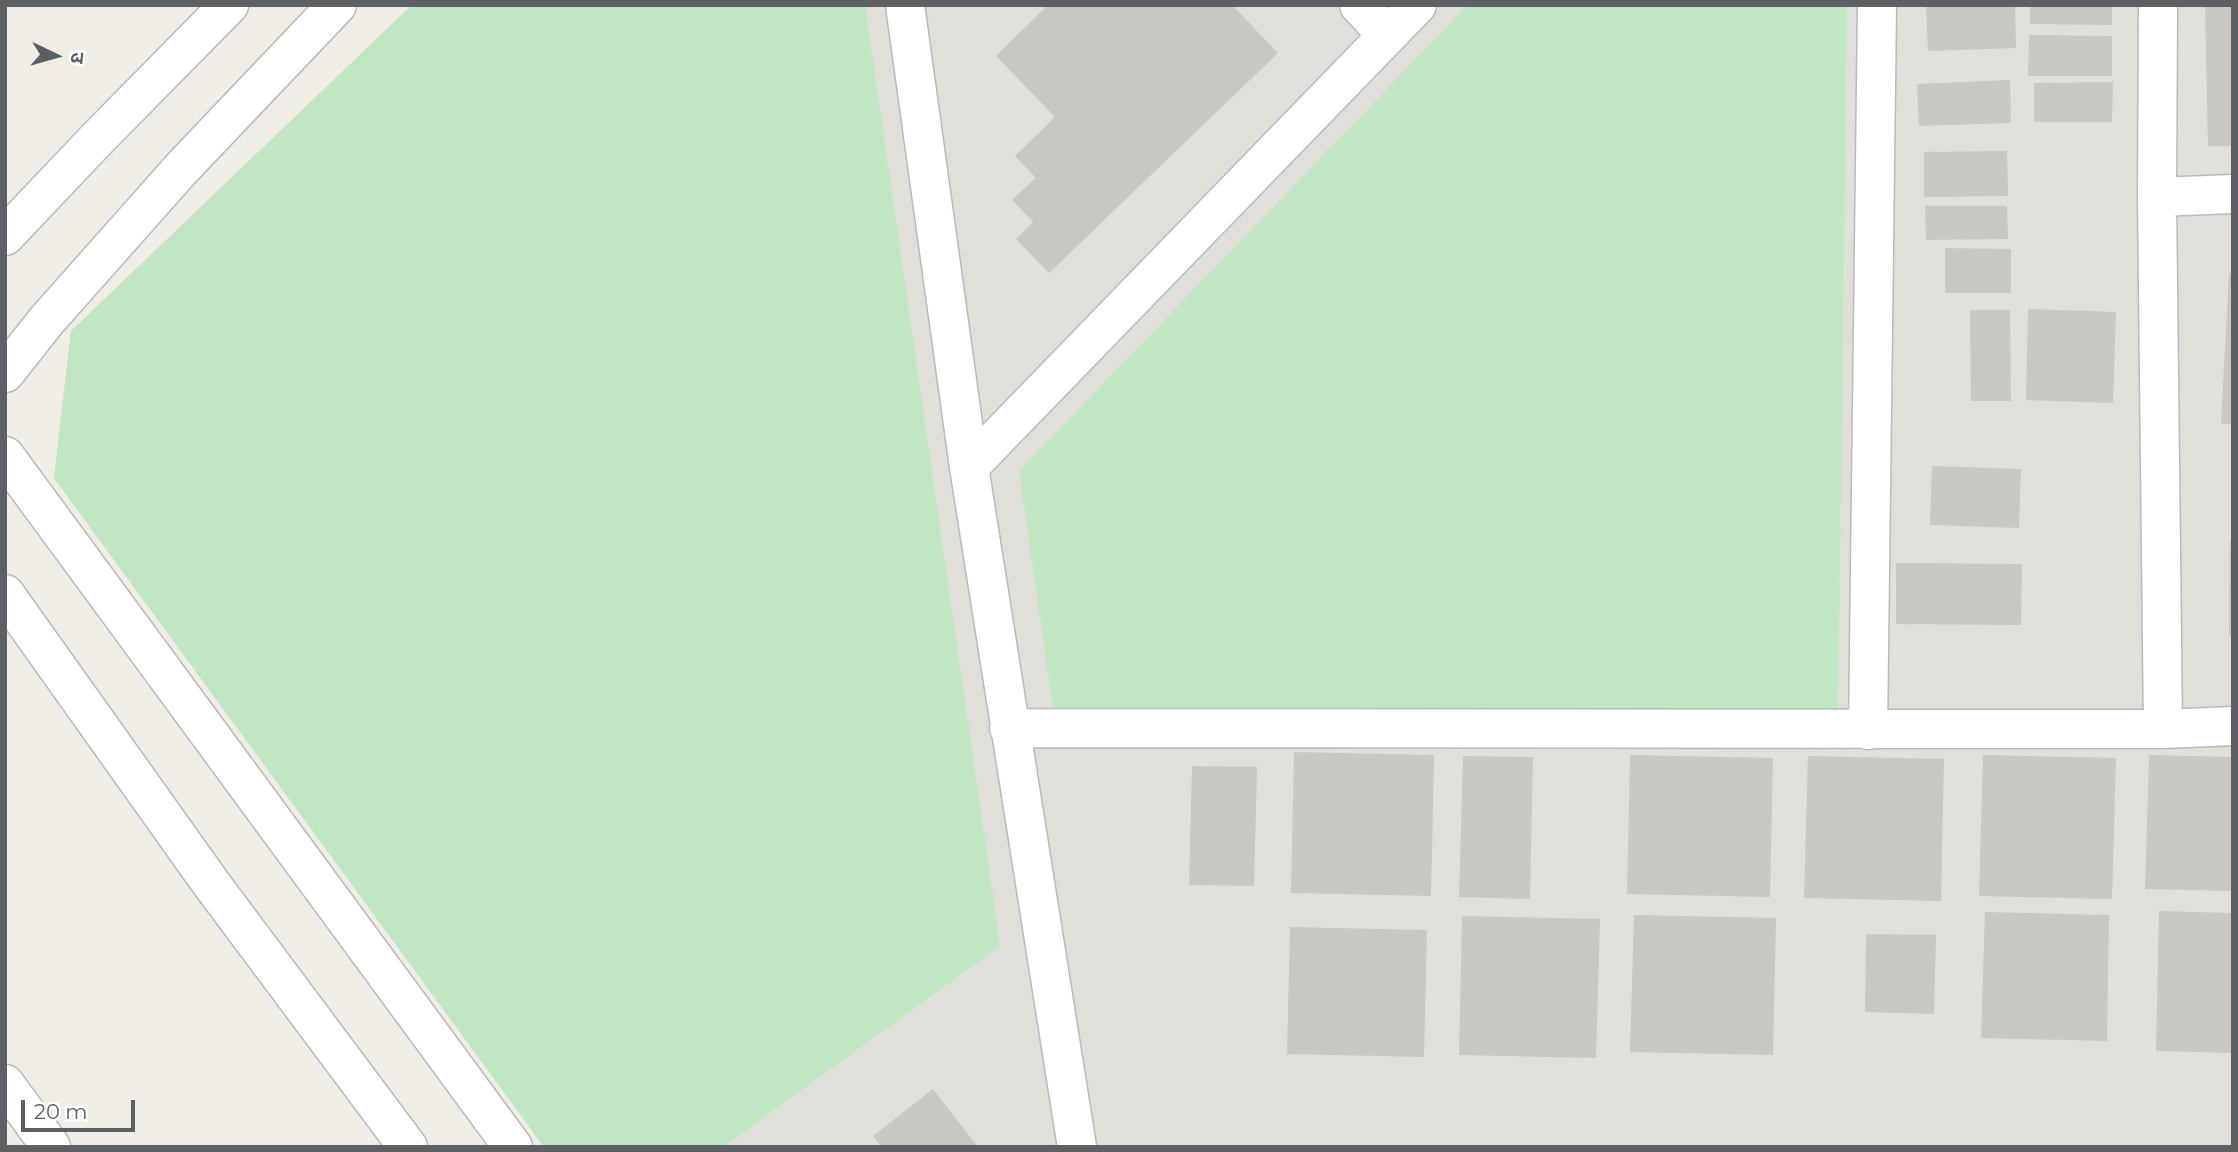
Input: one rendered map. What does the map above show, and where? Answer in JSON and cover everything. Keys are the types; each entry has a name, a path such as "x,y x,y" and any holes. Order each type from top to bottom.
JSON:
{"street":[{"path":"5,236 229,5"},
{"path":"5,373 47,320 181,169 337,5"},
{"path":"905,5 1009,728 1077,1147"},
{"path":"1359,5 1387,35"},
{"path":"970,467 1417,5"},
{"path":"1868,730 1877,5"},
{"path":"2158,5 2157,197 2163,729"},
{"path":"2157,197 2233,194"},
{"path":"5,456 513,1147"},
{"path":"5,594 209,882 408,1147"},
{"path":"1009,728 1868,730 2163,729 2233,726"},
{"path":"5,1084 51,1147"}],"shaded area":[{"path":"412,5 2233,5 2233,1147 544,1147 54,478 71,331"}],"green space":[{"path":"412,5 865,5 1000,946 723,1147 544,1147 54,478 71,331"},
{"path":"1468,5 1847,5 1838,710 1053,709 1019,471"}],"building":[{"path":"1048,5 1232,5 1278,53 1049,273 1016,239 1033,222 1012,200 1036,178 1015,156 1055,117 996,56"},
{"path":"1926,5 2015,5 2016,48 1928,51"},
{"path":"2030,5 2112,5 2112,25 2030,24"},
{"path":"2205,5 2233,5 2233,146 2208,146"},
{"path":"2029,35 2112,36 2112,76 2028,76"},
{"path":"2010,80 2011,123 1919,126 1917,84"},
{"path":"2113,82 2112,122 2034,122 2034,83"},
{"path":"2007,151 2008,196 1924,197 1924,152"},
{"path":"1925,206 2007,206 2008,239 1926,240"},
{"path":"1945,248 2011,249 2011,293 1945,293"},
{"path":"2229,273 2233,274 2233,424 2221,424"},
{"path":"2028,309 2116,312 2113,403 2026,400"},
{"path":"1970,310 2010,310 2011,401 1971,401"},
{"path":"1932,466 2021,469 2019,528 1930,525"},
{"path":"2230,540 2233,540 2233,635 2229,635"},
{"path":"1896,563 2022,564 2021,625 1896,624"},
{"path":"1294,752 1434,755 1431,896 1291,893"},
{"path":"1630,755 1773,758 1770,897 1627,894"},
{"path":"1983,755 2116,758 2112,899 1979,896"},
{"path":"2149,755 2233,757 2233,891 2145,889"},
{"path":"1463,756 1533,757 1530,899 1459,897"},
{"path":"1808,756 1944,759 1941,901 1804,898"},
{"path":"1192,766 1257,767 1254,886 1189,885"},
{"path":"2159,911 2233,913 2233,1053 2156,1051"},
{"path":"1985,912 2109,915 2107,1041 1981,1038"},
{"path":"1634,915 1776,918 1773,1055 1630,1052"},
{"path":"1462,916 1600,919 1596,1058 1459,1055"},
{"path":"1290,927 1427,930 1424,1057 1287,1054"},
{"path":"1866,934 1936,935 1934,1014 1865,1012"},
{"path":"933,1089 978,1147 882,1147 873,1136"}]}
